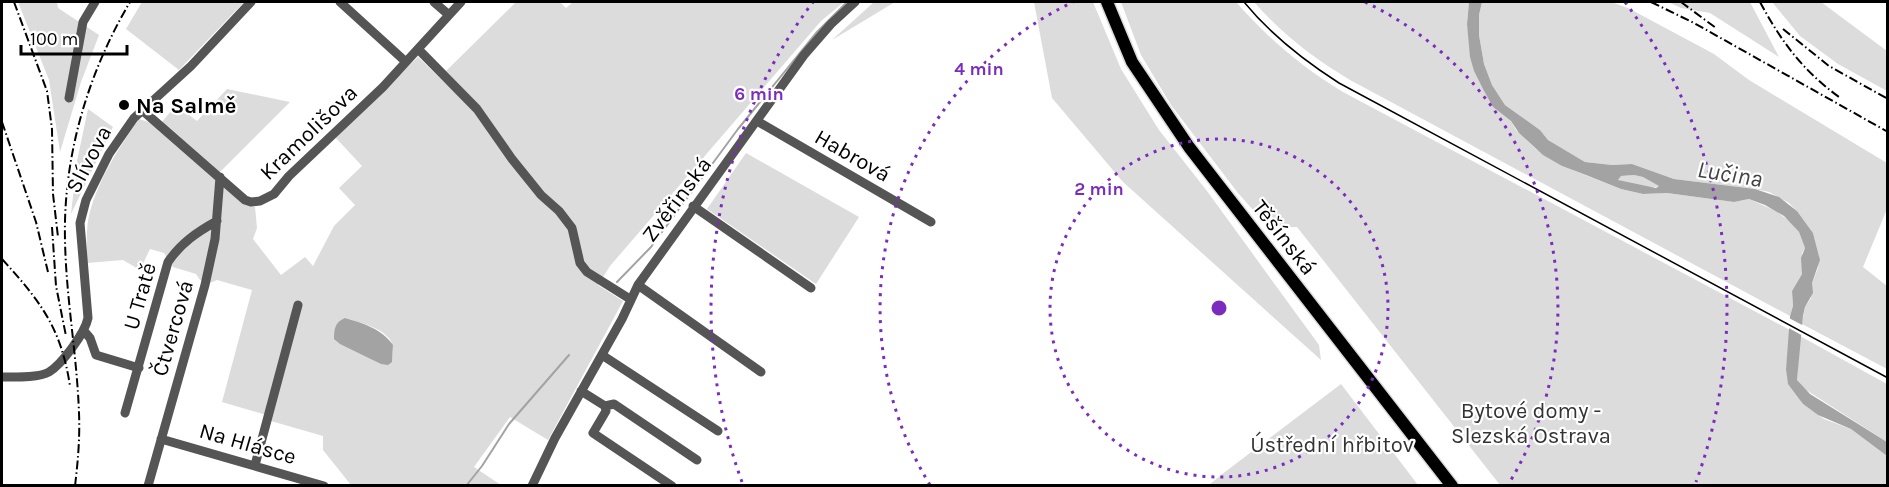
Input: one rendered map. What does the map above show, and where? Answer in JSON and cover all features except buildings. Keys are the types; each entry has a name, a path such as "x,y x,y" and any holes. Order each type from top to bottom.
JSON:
{"main road":[{"name":"Těšínská","path":"1107,2 1132,62 1189,147 1452,486"}],"street":[{"path":"69,98 83,22 95,2"},
{"name":"Slívova","path":"84,331 88,318 80,236 83,210 112,150 125,129 142,110 191,66 251,2"},
{"path":"340,2 406,62"},
{"path":"434,2 449,15"},
{"name":"Kramolišova","path":"142,110 245,200 261,201 274,195 289,176 406,62 461,2"},
{"name":"Zvěřinská","path":"532,486 555,438 638,285 804,55 831,24 855,2"},
{"path":"418,49 477,109 533,186 559,211 572,228 580,263 587,272 630,299"},
{"name":"Habrová","path":"756,121 931,222"},
{"name":"Čtvercová","path":"148,486 205,285 215,239 220,177"},
{"path":"693,206 811,288"},
{"name":"U Tratě","path":"125,413 168,262 176,250 194,234 217,221"},
{"path":"638,285 761,372"},
{"path":"255,465 298,305"},
{"path":"2,377 48,373 60,362 84,331"},
{"name":"U Tratě","path":"84,331 90,338 96,355 139,368"},
{"path":"602,355 717,431"},
{"path":"581,391 605,406 614,404 697,460"},
{"path":"605,406 606,411 593,433 672,486"},
{"name":"Na Hlásce","path":"161,439 324,486"}],"green space":[{"path":"18,2 57,2 58,8 99,35 81,82 60,152 49,80"},
{"path":"142,2 244,2 179,70 126,29"},
{"path":"516,2 560,2 566,8 573,2 844,2 821,21 610,266 598,285 623,301 548,440 510,417 474,467 501,485 351,485 323,450 323,436 271,421 263,414 222,402 252,290 217,280 210,283 200,280 196,274 173,267 164,253 150,249 140,270 123,260 87,263 88,221 91,207 115,155 139,119 161,130 245,204 255,207 257,228 253,239 281,275 305,257 313,266 334,226 355,205 339,188 362,166 335,137 418,57 473,110 571,231 572,241 577,227 532,180 481,107 446,71","holes":["345,318 384,333 393,345 392,362 381,364 357,351"]},
{"path":"874,2 895,2 832,40"},
{"path":"1034,2 1093,2 1121,69 1159,130 1207,191 1319,345 1321,360 1123,182 1052,98"},
{"name":"Bytové domy - Slezská Ostrava","path":"1121,2 1236,2 1286,51 1343,92 1790,330 1786,369 1803,404 1824,419 1851,429 1887,456 1887,485 1500,485 1297,227 1269,228 1238,193 1171,105 1141,55"},
{"path":"1254,2 1469,2 1467,24 1474,71 1493,107 1511,121 1516,130 1536,149 1562,166 1621,189 1643,194 1667,193 1734,202 1749,199 1776,211 1789,221 1799,232 1805,248 1802,253 1802,274 1792,291 1793,306 1790,316 1350,80 1299,45"},
{"path":"1482,2 1611,2 1628,8 1714,54 1749,80 1887,163 1887,209 1863,267 1887,286 1887,369 1802,324 1805,307 1811,298 1812,283 1818,268 1819,256 1813,233 1789,203 1769,192 1674,179 1632,164 1612,165 1585,162 1548,140 1540,130 1505,105 1492,85 1484,64 1479,35 1479,15"},
{"path":"1668,2 1750,2 1779,57 1710,13 1681,8"},
{"path":"1772,2 1821,2 1887,51 1887,91 1838,64 1800,36"},
{"path":"227,89 290,102 219,173 162,122 176,105 197,121"},
{"path":"88,109 113,127 71,214 77,161"},
{"path":"746,153 859,217 816,284 707,209"},
{"path":"1634,175 1660,186 1639,186 1618,180 1621,176"},
{"path":"1800,336 1887,384 1887,442 1803,388 1797,380"},
{"name":"Ústřední hřbitov","path":"1341,384 1418,485 1209,485 1221,475"}],"shaded area":[{"path":"1469,2 1482,2 1479,15 1479,35 1484,64 1492,85 1505,105 1540,130 1548,140 1585,162 1612,165 1632,164 1674,179 1755,189 1779,197 1797,211 1813,233 1820,260 1812,283 1813,293 1803,316 1797,380 1810,394 1887,442 1887,456 1851,429 1818,415 1803,404 1788,384 1786,369 1790,316 1793,306 1792,291 1802,274 1801,258 1805,248 1799,232 1784,216 1749,199 1734,202 1667,193 1643,194 1621,189 1562,166 1543,155 1519,133 1511,121 1493,107 1474,71 1470,57 1467,24","holes":["1621,176 1643,177 1659,186 1656,188 1618,180"]},
{"path":"345,318 372,327 389,339 393,345 392,362 388,365 381,364 334,339 336,326"}],"pier":[{"path":"1787,317 1804,326 1803,336 1787,327"}],"waterway":[{"path":"617,282 651,247 738,129 817,32 847,2"},
{"path":"466,486 509,424 569,355"}],"tram line":[{"path":"1244,2 1288,46 1339,83 1888,378"}],"railway":[{"path":"14,2 47,91 52,129 53,194 58,237"},
{"path":"75,486 79,422 65,240 68,177 90,86 115,29 130,2"},
{"path":"1651,2 1694,23 1888,132"},
{"path":"1681,2 1716,28"},
{"path":"1760,2 1793,54 1839,97"},
{"path":"1783,29 1829,66 1888,99"},
{"path":"2,122 36,222 48,272"},
{"path":"52,227 56,286 66,336"},
{"path":"2,259 47,316 61,347 70,386"}],"place":[{"name":"Na Salmě","path":"124,105"}],"water label":[{"name":"Lučina","path":"1730,174"}]}
